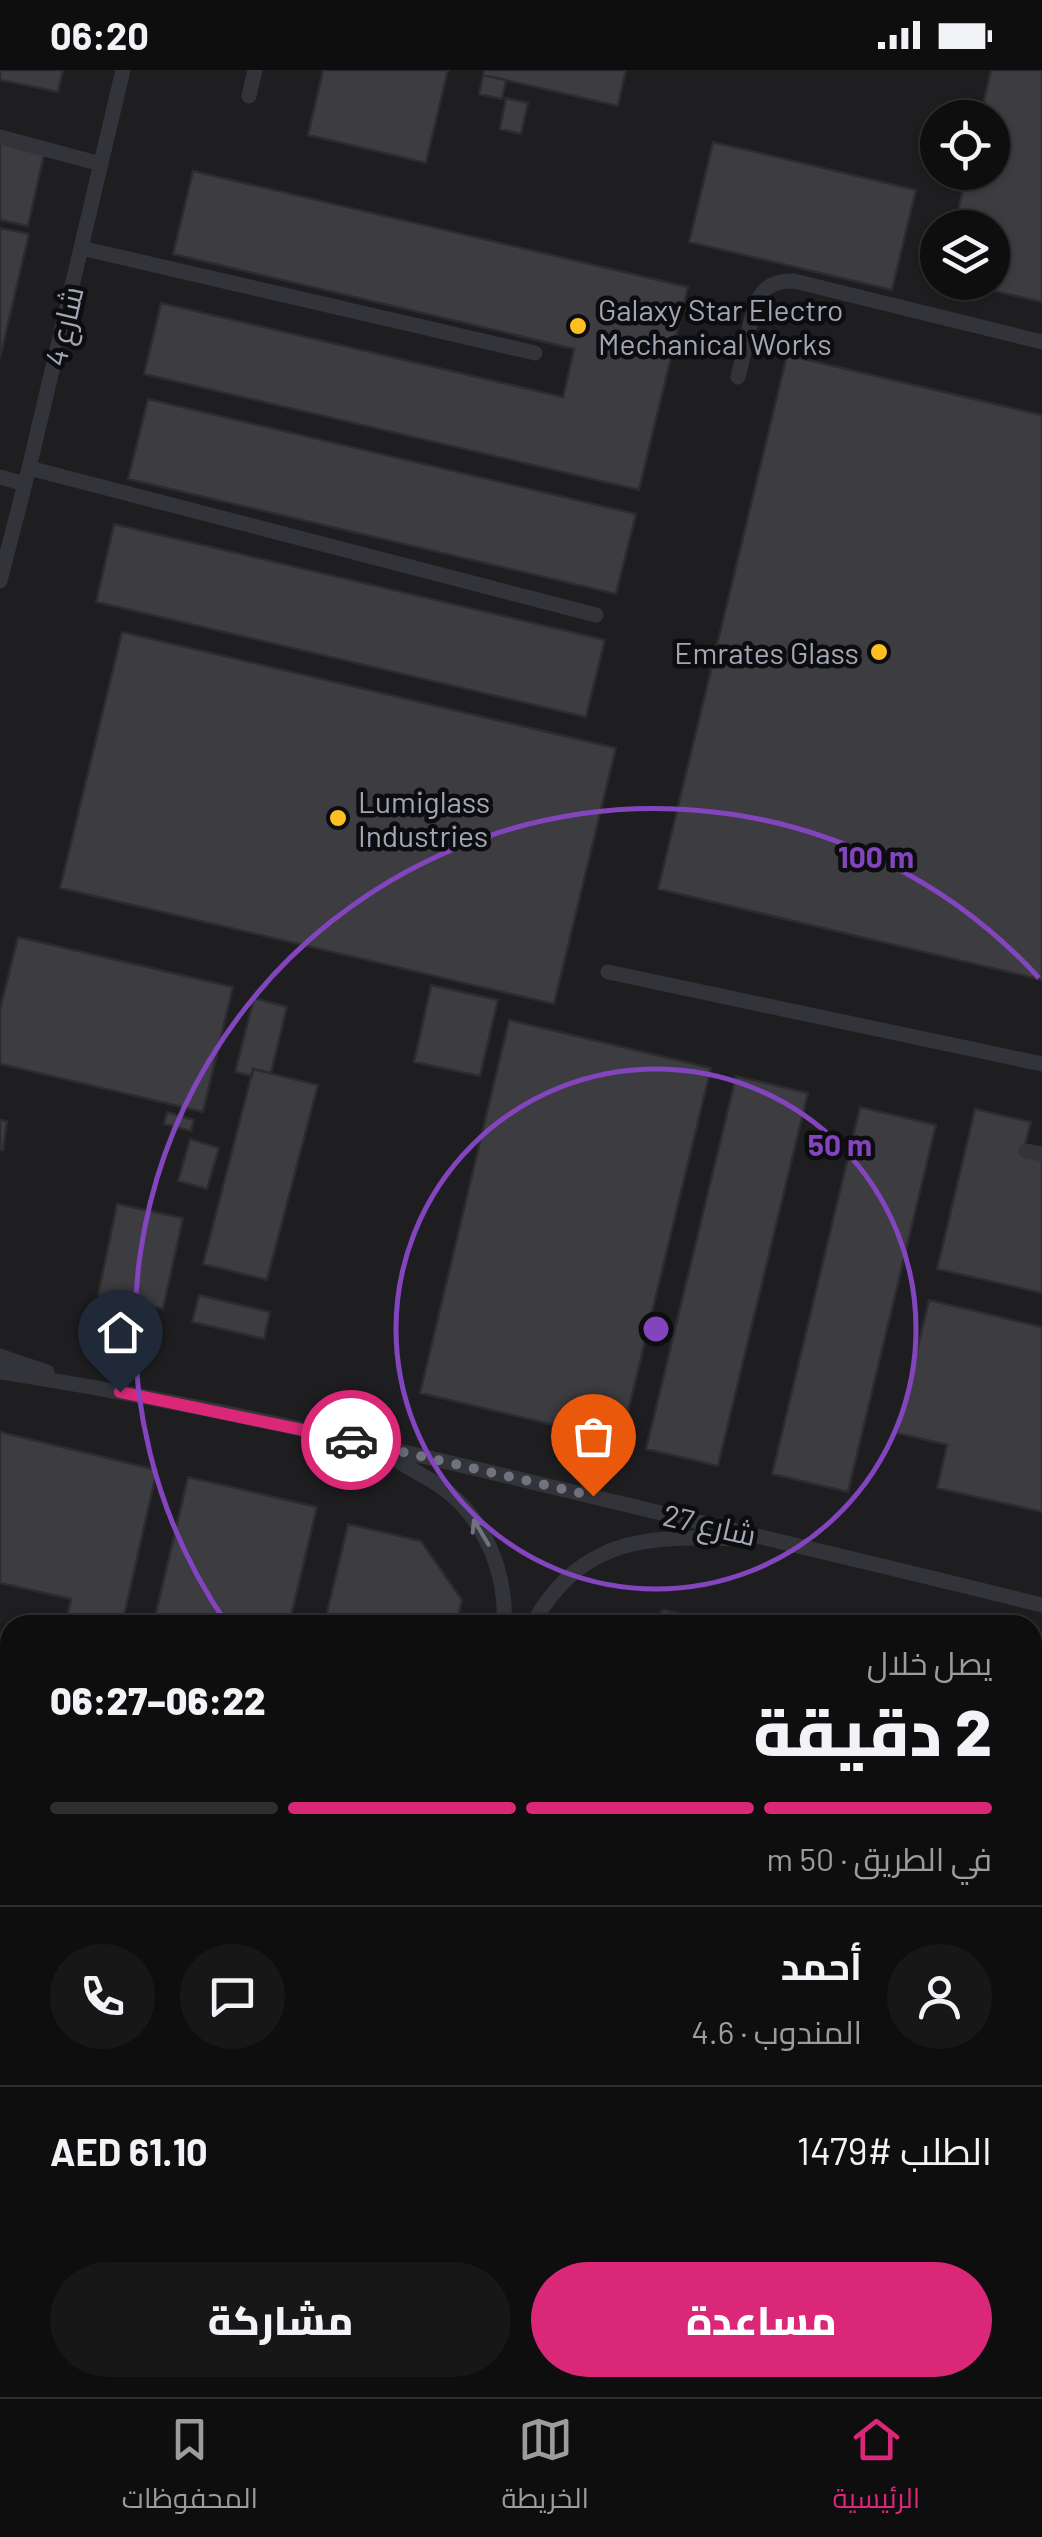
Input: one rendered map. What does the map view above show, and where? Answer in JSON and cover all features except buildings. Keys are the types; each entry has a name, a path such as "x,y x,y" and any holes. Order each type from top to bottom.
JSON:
{"lane":[{"name":"شارع 4","path":"0,581 123,70"},
{"path":"249,96 255,70"},
{"path":"0,138 101,164"},
{"path":"82,248 536,353"},
{"path":"738,377 756,301 782,281 1042,342"},
{"path":"0,477 28,476 596,614"},
{"path":"608,972 1042,1064"},
{"name":"شارع 27","path":"0,1356 84,1385"},
{"name":"شارع 27","path":"0,1372 84,1385 366,1443 1042,1604"},
{"path":"366,1443 439,1485 476,1522 498,1568 504,1615"},
{"path":"538,1615 570,1575 630,1543 675,1537 782,1540"}],"shaded area":[{"path":"0,70 1042,70 1042,1615 0,1615"}],"way so far":[{"path":"351,1440 593,1496"}],"place":[{"name":"Galaxy Star Electro Mechanical Works","path":"578,326"},
{"name":"Emrates Glass","path":"879,652"},
{"name":"Lumiglass Industries","path":"338,818"}],"route":[{"path":"120,1392 351,1440"}]}
